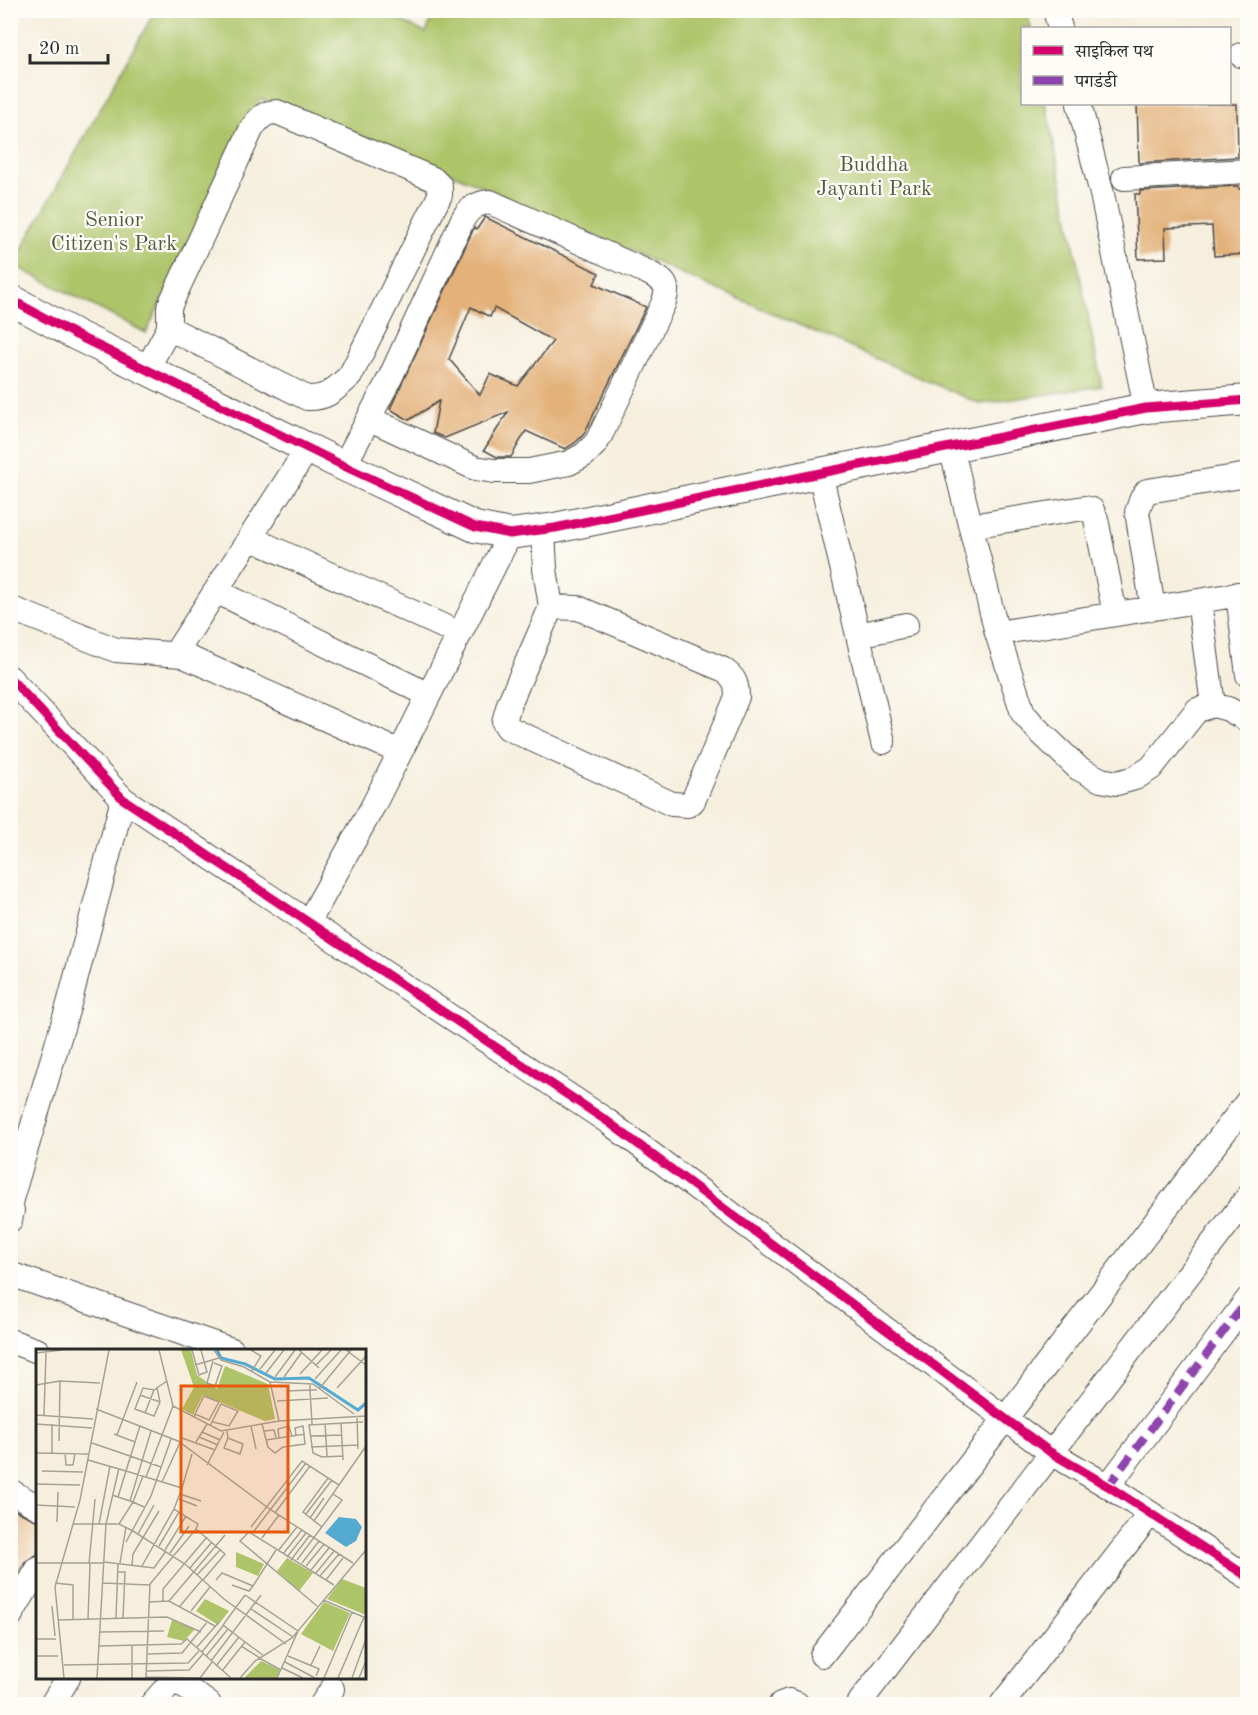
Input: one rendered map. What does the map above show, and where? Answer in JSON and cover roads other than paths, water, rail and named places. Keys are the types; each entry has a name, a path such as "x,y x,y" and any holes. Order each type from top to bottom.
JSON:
{"street":[{"path":"1055,10 1060,27"},
{"path":"1079,105 1102,194 1146,408"},
{"path":"147,369 169,328 170,307 251,130 257,121 268,112 277,112 423,174 440,186 440,195 350,376 321,399 307,398 169,328"},
{"path":"1124,178 1248,171"},
{"path":"344,466 370,419 463,219 475,205 490,201 647,272 661,280 667,287 663,304 596,443 584,455 569,463 528,471 494,471 475,468 370,419"},
{"path":"10,298 76,335 344,466 475,527 510,534 543,530 1146,408 1248,400"},
{"path":"951,447 997,633 1023,713 1036,729 1078,768 1101,780 1117,783 1135,778 1151,768 1197,710 1213,705 1228,709 1248,720"},
{"path":"175,654 308,448"},
{"path":"820,473 883,742"},
{"path":"1153,608 1137,512 1142,498 1147,491 1248,475"},
{"path":"971,526 1084,508 1092,510 1096,519 1115,614"},
{"path":"543,530 545,569 551,608 509,704 504,722 508,729 672,804 688,805 693,801 737,697 737,685 733,677 722,669 578,608 551,608"},
{"path":"308,923 373,806 510,534"},
{"path":"250,537 460,634"},
{"path":"216,591 429,695"},
{"path":"997,633 1243,593 1248,675"},
{"path":"1199,601 1213,705"},
{"path":"10,608 116,650 182,655 400,752"},
{"path":"858,635 906,625"},
{"path":"10,678 123,799 606,1121 1050,1452 1108,1486 1248,1577"},
{"path":"10,1220 11,1199 69,1004 123,799"},
{"path":"822,1655 1248,1101"},
{"path":"860,1702 1248,1197"},
{"path":"10,1274 229,1349"},
{"path":"1108,1486 1248,1299"},
{"path":"10,1341 36,1350"},
{"path":"10,1491 36,1506"},
{"path":"1002,1704 1150,1514"},
{"path":"10,1616 36,1572"},
{"path":"51,1704 67,1679"},
{"path":"152,1704 173,1679"},
{"path":"175,1679 209,1704"},
{"path":"781,1704 789,1701 797,1704"}],"park label":[{"name":"Buddha Jayanti Park","path":"874,177"},
{"name":"Senior Citizen's Park","path":"114,232"}]}
